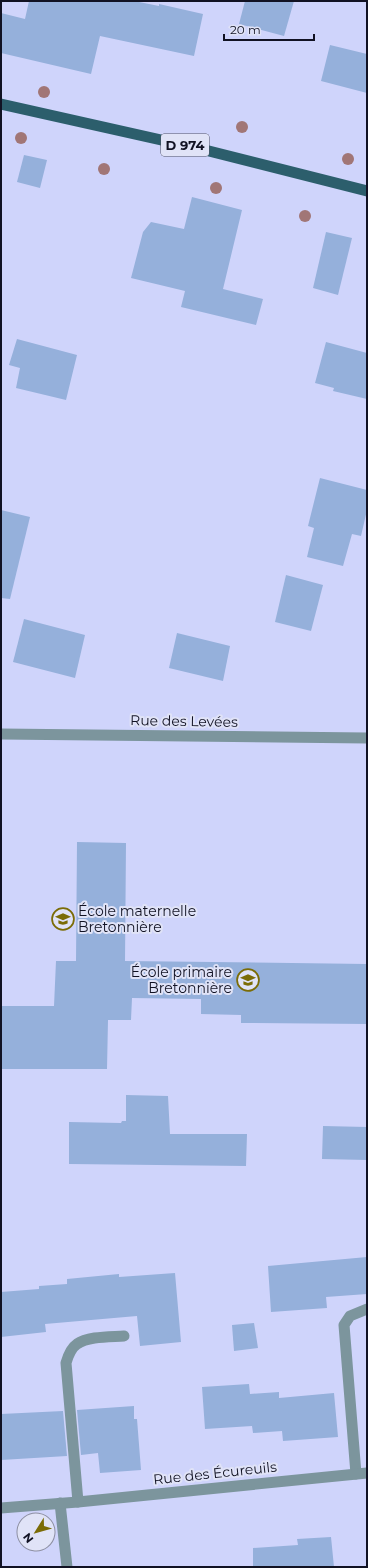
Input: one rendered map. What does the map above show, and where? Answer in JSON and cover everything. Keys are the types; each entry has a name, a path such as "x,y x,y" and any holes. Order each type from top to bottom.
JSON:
{"main road":[{"name":"D 974","path":"1,104 197,148 367,191"}],"street":[{"name":"Rue des Levées","path":"1,734 367,738"},
{"path":"356,1474 344,1325 350,1316 367,1308"},
{"path":"78,1502 66,1363 69,1354 77,1344 93,1338 124,1336"},
{"name":"Rue des Écureuils","path":"1,1508 78,1502 367,1473"},
{"path":"60,1503 67,1567"}],"building":[{"path":"29,1 134,1 159,6 159,4 203,14 194,56 100,36 91,74 1,53 1,13 25,19"},
{"path":"245,1 294,1 284,36 239,24"},
{"path":"330,45 367,54 367,93 321,81"},
{"path":"24,155 47,160 40,188 17,182"},
{"path":"192,197 242,210 223,289 263,299 256,325 181,307 185,291 131,278 143,232 151,222 184,229"},
{"path":"326,232 352,238 338,295 313,288"},
{"path":"17,339 77,355 66,400 16,388 20,368 9,365"},
{"path":"326,342 367,353 367,399 333,391 334,388 315,383"},
{"path":"320,478 367,490 367,510 361,536 352,534 343,566 307,557 314,528 308,526"},
{"path":"1,510 30,517 10,599 1,598"},
{"path":"286,575 323,585 311,631 275,622"},
{"path":"24,619 85,635 75,678 13,662"},
{"path":"177,633 230,646 223,681 169,668"},
{"path":"77,842 126,843 125,961 367,964 367,1024 241,1023 241,1015 201,1014 201,999 132,998 131,1020 108,1020 107,1069 1,1069 1,1006 54,1006 56,961 76,961"},
{"path":"126,1095 168,1096 170,1134 247,1134 246,1166 69,1164 69,1122 121,1123 122,1121 126,1121"},
{"path":"323,1126 367,1127 367,1160 322,1159"},
{"path":"367,1257 367,1294 326,1297 327,1308 271,1312 268,1266"},
{"path":"175,1273 181,1342 140,1346 137,1316 45,1324 46,1332 1,1337 1,1292 39,1289 39,1286 67,1284 67,1279 119,1274 119,1277"},
{"path":"254,1323 258,1348 234,1351 232,1325"},
{"path":"249,1384 250,1394 279,1392 279,1398 334,1393 338,1437 283,1441 282,1431 253,1433 252,1426 205,1429 202,1387"},
{"path":"134,1406 134,1419 137,1419 141,1470 100,1473 98,1453 81,1455 77,1410"},
{"path":"63,1411 67,1456 1,1460 1,1414"},
{"path":"331,1537 334,1567 253,1567 253,1548 298,1545 297,1539"}],"place":[{"name":"École maternelle Bretonnière","path":"63,919"},
{"name":"École primaire Bretonnière","path":"248,980"}]}
